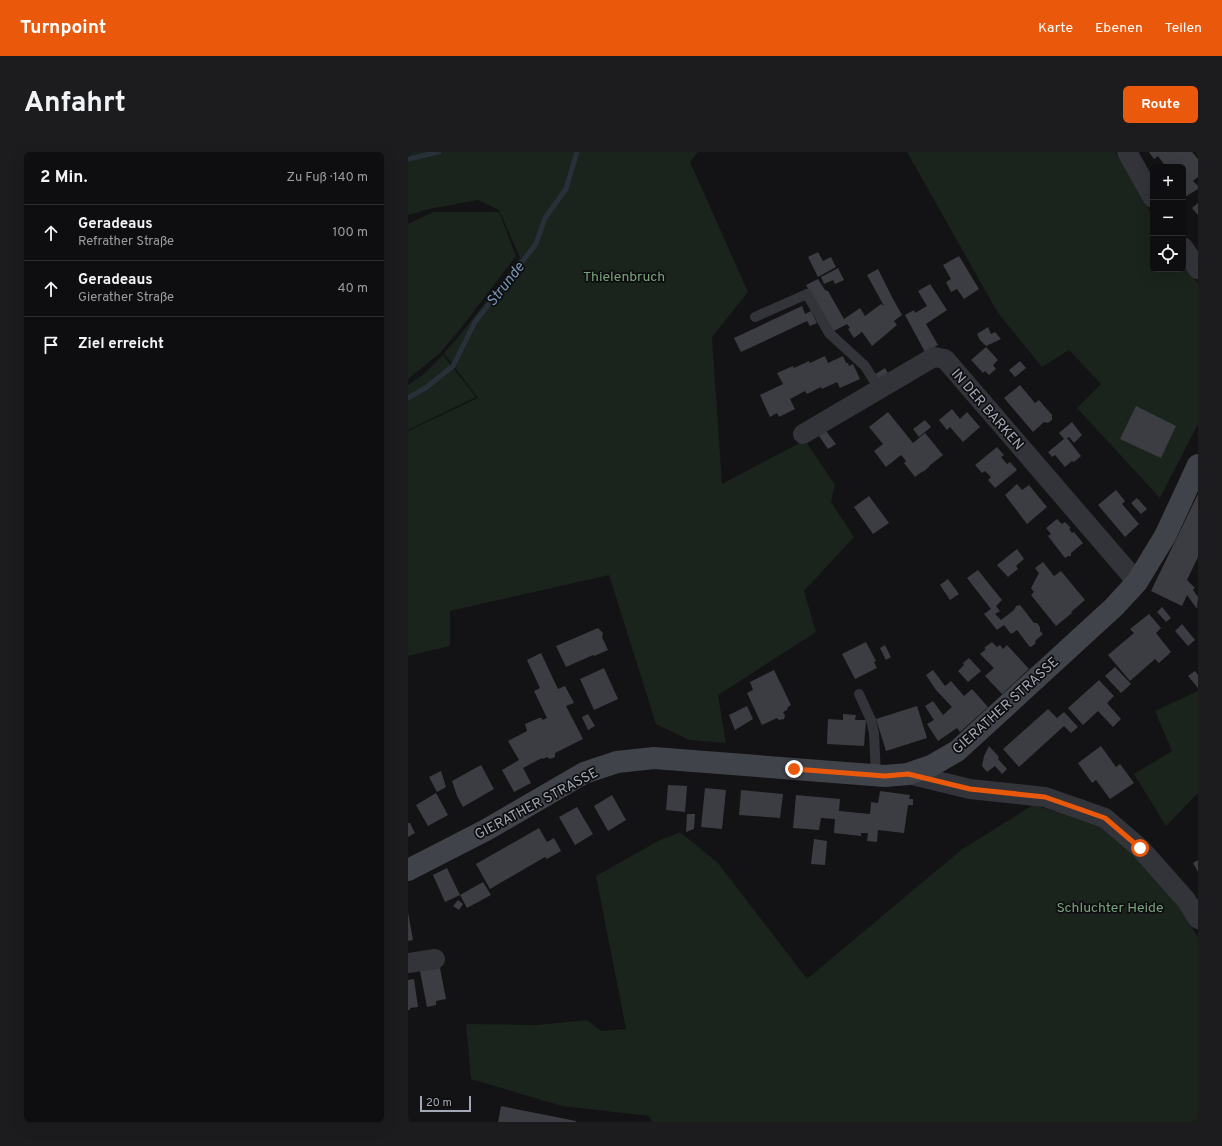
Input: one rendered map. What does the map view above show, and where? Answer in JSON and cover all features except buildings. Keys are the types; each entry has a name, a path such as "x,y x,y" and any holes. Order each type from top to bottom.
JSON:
{"street":[{"path":"1127,152 1150,193"},
{"path":"1186,251 1198,269"},
{"name":"IN DER BARKEN","path":"803,434 934,357 945,359 1137,582"},
{"name":"GIERATHER STRASSE","path":"408,870 486,830 584,773 617,762 654,758 876,776 908,774 931,766 957,751 1114,607 1137,582 1165,536 1198,465"},
{"path":"908,774 970,789 1045,797 1105,818 1140,848 1186,900 1198,919"},
{"path":"408,963 435,959"}],"lane":[{"path":"755,317 807,294 829,333 865,366 879,389"},
{"path":"859,694 871,720 874,733 876,776"}],"green space":[{"name":"Thielenbruch","path":"408,152 698,152 690,162 748,292 712,337 722,484 805,440 835,485 831,502 854,537 804,591 816,632 718,695 726,743 689,740 656,724 609,575 450,611 450,646 408,656 408,431 478,398 444,353 460,335 520,258 499,210 478,200 429,209 408,215"},
{"path":"907,152 1115,152 1150,211 1150,272 1186,272 1186,266 1198,283 1198,424 1160,498 1077,408 1101,384 1069,350 1042,367 998,313"},
{"path":"433,212 499,212 516,256 440,353 408,379 408,224"},
{"path":"443,355 476,397 408,430 408,385 424,374"},
{"path":"1198,691 1198,793 1166,826 1134,774 1172,751 1155,711"},
{"name":"Schluchter Heide","path":"1033,805 1097,823 1132,853 1178,905 1198,937 1198,1122 652,1122 649,1116 562,1106 471,1079 466,1024 537,1025 587,1020 601,1031 626,1029 596,876 658,841 680,832 718,863 807,979 961,850"}],"waterway":[{"path":"408,159 439,152"},
{"name":"Strunde","path":"408,398 427,387 453,366 475,322 536,244 545,218 566,189 577,152"}],"route":[{"path":"794,769 885,776 908,774 970,789 1045,797 1105,818 1140,848"}]}
